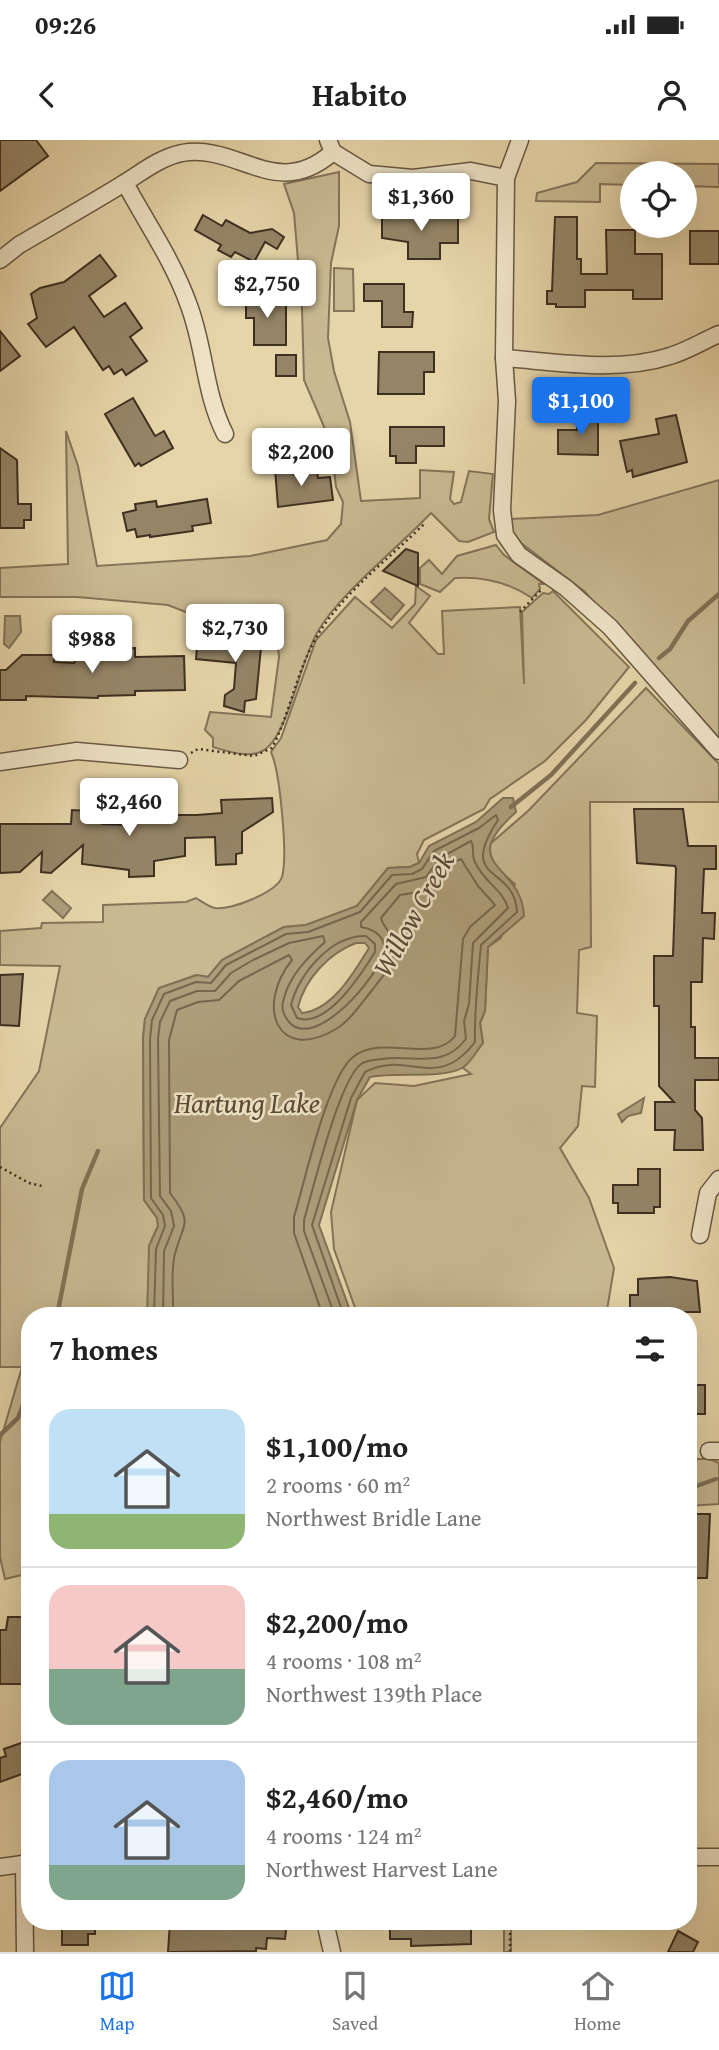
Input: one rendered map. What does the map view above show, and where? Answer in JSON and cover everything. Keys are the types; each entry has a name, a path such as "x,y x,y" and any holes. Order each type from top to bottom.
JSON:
{"street":[{"path":"520,140 506,178 504,358 507,401 502,510 505,535 519,555 610,627 719,751"},
{"path":"0,260 19,245 161,160 181,153 206,151 260,171 283,173 306,170 330,146 369,174 393,178 471,171 506,178"},
{"path":"125,183 188,302 198,333 212,408 225,434"},
{"path":"504,358 581,364 630,364 670,356 719,334"},
{"path":"0,762 77,751 179,760"},
{"path":"700,1235 708,1193 719,1179"},
{"path":"697,1857 719,1856"},
{"path":"0,1867 21,1864"},
{"path":"25,1930 25,1952"},
{"path":"327,1930 332,1952"}],"path":[{"path":"179,760 198,749 254,756 272,748 285,720 306,656 320,632 334,612 424,524"},
{"path":"520,612 551,578"},
{"path":"0,1167 29,1183 42,1186"},
{"path":"510,1930 510,1952"}],"shaded area":[{"path":"596,163 620,163 620,185 600,184 600,202 536,201 537,193 577,182"},
{"path":"697,164 719,164 719,187 697,186"},
{"path":"339,172 339,226 331,263 328,338 334,371 350,422 361,501 420,498 420,470 454,472 450,499 454,504 461,502 469,471 493,474 489,519 494,532 468,542 459,541 431,513 354,587 327,618 311,646 283,724 269,746 257,753 234,753 213,747 213,738 205,730 210,712 271,717 279,657 274,617 196,616 168,605 77,597 0,597 0,568 68,564 66,431 78,466 97,566 250,556 327,540 341,524 343,502 336,487 331,443 304,380 302,309 294,213 284,184"},
{"path":"334,268 353,269 354,311 334,311"},
{"path":"719,480 719,740 584,591 521,543 512,531 510,519 598,515"},
{"path":"496,545 504,555 544,584 539,584 540,589 532,598 505,584 486,579 455,578 440,592 420,584 420,568 429,560 442,574 457,556"},
{"path":"416,586 430,596 409,623 438,654 444,654 442,611 520,607 524,684 522,612 543,593 549,594 553,591 629,667 586,720 545,761 490,799 484,809 424,840 417,854 419,863 410,867 388,868 357,906 306,925 284,927 222,960 208,977 196,975 159,988 145,1019 143,1038 144,1200 157,1218 158,1226 149,1246 149,1307 21,1307 21,1367 0,1367 0,1128 39,1071 60,966 0,965 0,931 41,928 42,923 103,922 103,905 186,902 196,898 213,907 231,907 272,889 282,877 284,833 271,752 281,738 316,640 355,597 392,628 415,604"},
{"path":"646,688 719,764 719,802 590,802 591,947 579,950 577,1013 597,1016 595,1087 582,1086 578,1126 560,1148 589,1198 614,1268 608,1307 355,1307 334,1249 331,1212 357,1100 375,1083 414,1086 471,1074 463,1068 483,1043 480,1023 485,1011 488,947 501,938 515,884 493,862 490,844 528,811"},
{"path":"21,1370 21,1575 5,1579 0,1557 0,1442"},
{"path":"697,1459 710,1459 719,1463 719,1504 697,1505"},
{"path":"504,1930 511,1930 511,1952 504,1952"}],"water":[{"path":"385,588 404,605 391,620 371,602"},
{"path":"5,616 20,616 21,632 9,648 4,644"},
{"name":"Hartung Lake","path":"503,798 513,798 516,812 498,830 491,844 491,855 521,899 524,916 488,947 485,1011 480,1023 483,1043 468,1063 462,1068 443,1073 370,1077 357,1100 319,1225 349,1307 147,1307 149,1246 158,1226 157,1218 144,1200 143,1038 145,1019 159,988 197,975 208,977 222,960 284,927 306,925 357,906 388,868 410,867 419,863 429,846 476,822","holes":["356,943 365,943 369,948 357,968 333,997 323,1005 302,1013 298,1007 301,997 312,977 328,960"]},
{"path":"52,891 71,908 63,918 43,900"},
{"path":"644,1098 641,1113 628,1116 622,1122 618,1114"}],"building":[{"path":"0,140 36,140 48,156 0,191"},
{"path":"382,213 445,214 445,217 458,217 458,243 440,243 440,259 408,259 408,242 382,238"},
{"path":"203,215 222,226 226,220 250,233 272,229 284,237 277,249 265,242 254,262 235,252 231,257 218,250 221,245 195,230"},
{"path":"555,217 577,217 577,259 581,259 581,274 607,274 606,230 620,230 620,238 635,238 635,254 662,254 662,299 633,299 633,290 585,290 585,307 556,307 556,304 547,304 547,291 552,291"},
{"path":"697,231 719,231 719,264 690,264 690,238 697,238"},
{"path":"100,255 116,276 89,296 104,317 125,303 142,328 130,337 147,361 126,375 122,369 114,374 109,366 103,370 74,327 46,347 28,324 37,318 31,294 40,288 64,282"},
{"path":"364,284 404,284 404,312 413,312 412,327 382,327 382,301 364,301"},
{"path":"246,295 268,295 268,303 286,303 286,345 254,345 254,318 246,318"},
{"path":"0,331 20,356 0,371"},
{"path":"379,352 434,352 434,372 424,372 424,394 378,394"},
{"path":"276,355 296,355 296,376 276,376"},
{"path":"133,398 155,436 164,431 173,448 141,466 139,463 135,466 105,414"},
{"path":"577,414 598,414 598,455 558,454 558,430 577,430"},
{"path":"676,415 687,462 633,477 632,470 627,472 620,441 659,434 656,419"},
{"path":"390,427 444,427 444,446 416,446 416,463 396,463 396,456 390,456"},
{"path":"0,448 17,460 18,504 31,504 31,520 24,520 24,528 0,528"},
{"path":"292,467 294,475 317,472 318,478 330,477 333,500 278,507 275,469"},
{"path":"207,499 211,523 192,526 193,531 137,537 135,529 127,531 123,513 136,510 135,504 156,501 157,507"},
{"path":"406,549 418,553 418,586 383,571"},
{"path":"198,635 262,637 256,699 245,701 244,712 224,706 225,695 234,689 236,663 196,659"},
{"path":"135,648 135,657 184,656 185,690 135,691 135,695 98,698 26,696 26,700 0,700 0,670 6,670 22,655 54,655 54,662 74,663 82,649"},
{"path":"272,798 273,812 242,832 242,853 236,854 236,864 216,865 215,837 185,838 185,856 154,861 154,876 129,877 129,870 82,864 83,845 51,873 41,872 42,852 20,872 0,873 0,824 71,824 72,810 103,812 102,824 130,825 130,809 148,808 148,814 197,815 222,813 221,800"},
{"path":"634,809 683,809 688,846 716,846 716,869 704,869 702,913 715,913 714,939 703,938 702,982 691,982 691,1027 695,1027 695,1058 719,1058 719,1080 695,1080 695,1110 702,1118 703,1150 674,1150 675,1130 655,1130 655,1102 674,1102 659,1086 659,1006 654,1006 654,956 673,956 676,869 675,866 637,863"},
{"path":"23,974 19,1026 0,1025 0,975"},
{"path":"638,1169 660,1169 660,1207 654,1207 654,1213 618,1213 618,1203 613,1203 613,1185 638,1185"},
{"path":"670,1277 697,1281 700,1312 697,1312 697,1307 630,1307 630,1295 638,1295 638,1279"},
{"path":"697,1385 705,1385 705,1414 697,1414"},
{"path":"697,1514 710,1514 707,1578 697,1578"},
{"path":"8,1617 21,1617 21,1684 0,1684 0,1630 6,1630"},
{"path":"21,1743 21,1774 0,1782 0,1758 6,1756 4,1749"},
{"path":"62,1930 95,1930 95,1934 88,1934 88,1945 62,1945"},
{"path":"169,1930 286,1930 285,1939 267,1938 266,1949 256,1948 256,1951 168,1952"},
{"path":"390,1930 471,1930 471,1944 411,1946 411,1939 390,1939"},
{"path":"678,1931 698,1942 693,1952 668,1952"}],"waterway":[{"name":"Willow Creek","path":"659,658 670,649 688,621 719,594"},
{"name":"Willow Creek","path":"511,807 551,775 635,683"},
{"name":"Willow Creek","path":"59,1307 82,1189 98,1151"},
{"name":"Willow Creek","path":"0,1435 18,1418 21,1410"},
{"path":"697,1486 716,1479"}]}
